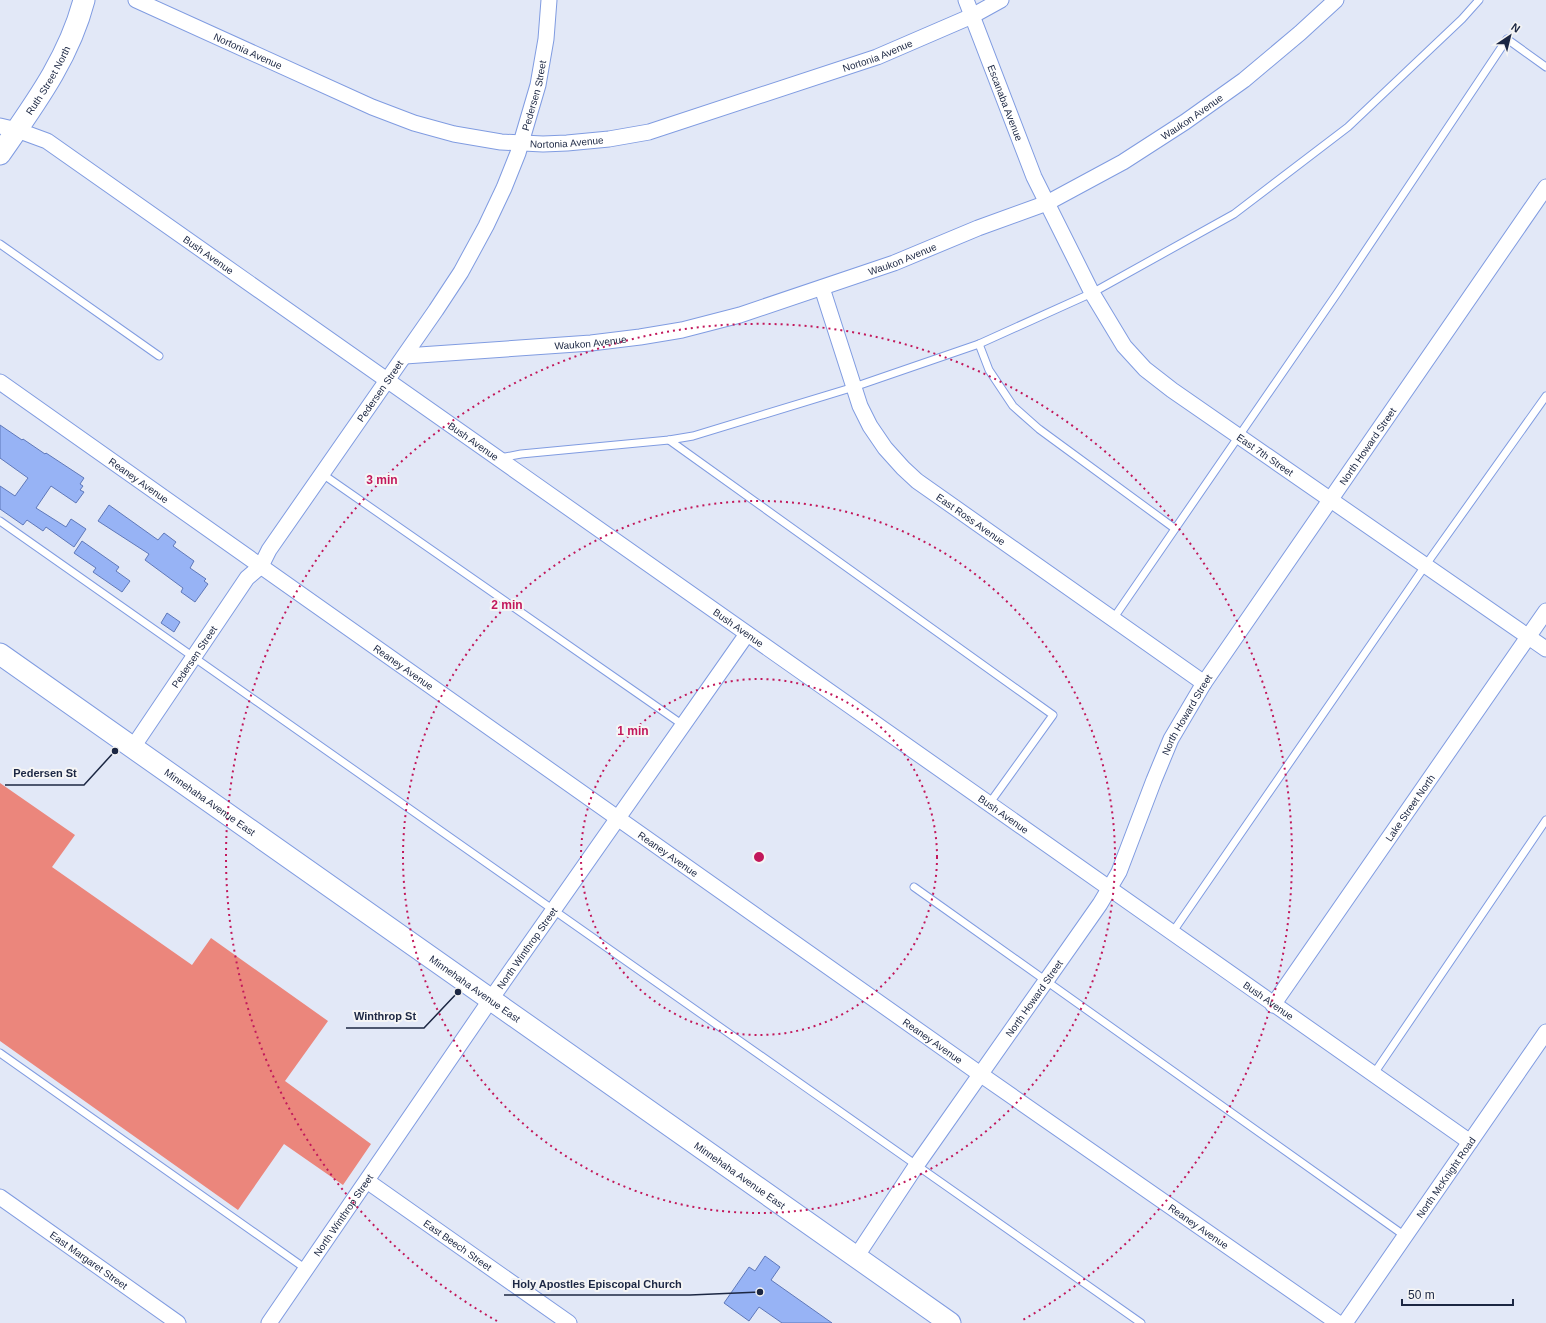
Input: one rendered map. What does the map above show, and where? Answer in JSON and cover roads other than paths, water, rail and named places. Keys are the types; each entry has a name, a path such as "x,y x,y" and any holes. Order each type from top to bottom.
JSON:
{"main road":[{"name":"Ruth Street North","path":"0,154 8,128 39,98 56,70 70,41 84,0"},
{"name":"Minnehaha Avenue East","path":"0,654 950,1323"}],"street":[{"name":"Nortonia Avenue","path":"136,0 372,106 414,123 454,134 520,144 568,143 609,139 649,132 877,57 972,16 1001,0"},
{"name":"Pedersen Street","path":"133,747 247,578 261,566 269,550 321,474 405,356 449,291 482,232 504,188 520,144 538,85 546,39 549,0"},
{"name":"Escanaba Avenue","path":"966,0 1034,178 1047,203"},
{"name":"Waukon Avenue","path":"405,356 591,343 682,330 740,315 894,263 978,228 1047,203 1123,162 1185,122 1244,80 1300,33 1336,0"},
{"name":"Bush Avenue","path":"8,128 47,141 1172,934 1470,1142"},
{"name":"North Howard Street","path":"856,1257 916,1166 1110,890 1119,872 1171,739 1204,684 1546,187"},
{"name":"East 7th Street","path":"1047,203 1092,293 1124,346 1145,369 1172,390 1546,649"},
{"name":"East Ross Avenue","path":"822,288 860,406 870,426 885,448 903,468 917,480 1204,684"},
{"name":"Reaney Avenue","path":"0,382 980,1074 1338,1323"},
{"name":"Lake Street North","path":"1273,1005 1546,611"},
{"name":"North Winthrop Street","path":"269,1323 491,999 619,818 746,634"},
{"name":"North McKnight Road","path":"1345,1323 1546,1032"},
{"name":"East Beech Street","path":"367,1181 569,1323"},
{"name":"East Margaret Street","path":"0,1197 178,1323"}],"lane":[{"path":"498,459 521,454 669,440 693,436 854,387 979,344 1092,293 1234,214 1348,127 1462,19 1479,0"},
{"path":"1113,619 1174,528 1338,292 1507,39 1546,67"},
{"path":"0,244 159,356"},
{"path":"979,344 989,370 1013,406 1039,430 1174,528"},
{"path":"1172,934 1425,566 1546,396"},
{"path":"669,440 1053,715 989,804"},
{"path":"321,474 683,725"},
{"path":"0,520 1141,1323"},
{"path":"1373,1075 1546,820"},
{"path":"914,886 1406,1236"},
{"path":"0,1053 306,1268"}],"place":[{"name":"Pedersen St","path":"115,751"},
{"name":"Winthrop St","path":"458,992"},
{"name":"Holy Apostles Episcopal Church","path":"760,1292"}]}
